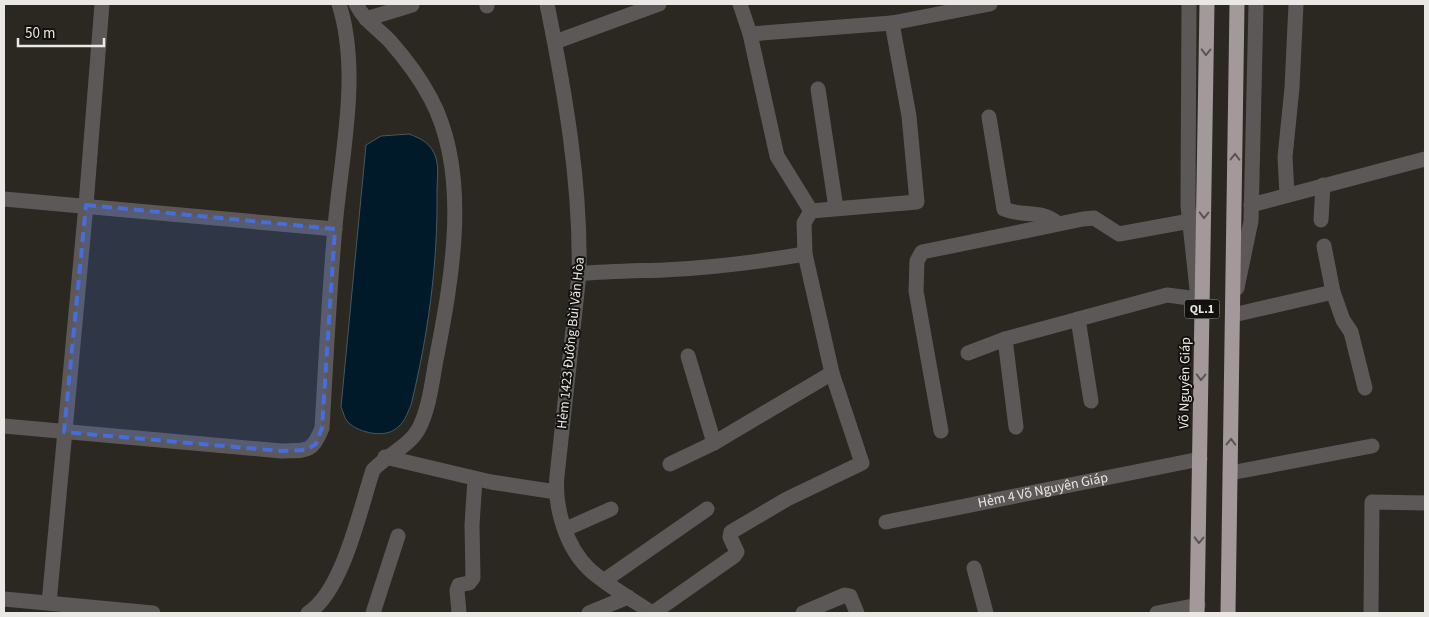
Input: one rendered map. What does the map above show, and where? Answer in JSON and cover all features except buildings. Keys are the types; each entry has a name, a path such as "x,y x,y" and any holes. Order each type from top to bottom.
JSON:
{"highway":[{"name":"Võ Nguyên Giáp","path":"1197,609 1207,4"},
{"name":"QL.1","path":"1228,613 1237,4"}],"street":[{"path":"49,603 86,205 102,4"},
{"path":"4,426 281,451 306,450 316,444 322,428 335,229 349,84 348,50 339,4"},
{"path":"308,613 320,606 337,580 373,470 385,457 405,445 418,430 429,396 446,309 452,250 453,178 444,130 431,98 408,64 388,40 366,19 356,4"},
{"name":"Hẻm 1423 Đường Bùi Văn Hòa","path":"547,4 555,42 577,180 579,274 556,492 566,529 579,558 590,569 653,613"},
{"path":"555,42 659,4"},
{"path":"740,4 750,34 778,156 811,211"},
{"path":"750,34 892,23 990,4"},
{"path":"1189,4 1190,221 1202,328"},
{"path":"1256,4 1251,222 1233,311 1333,292"},
{"path":"1287,194 1285,157 1292,88 1296,4"},
{"path":"366,19 402,6"},
{"path":"811,211 917,202 909,116 892,23"},
{"path":"818,89 836,208"},
{"path":"989,117 1004,209 1011,212 1043,215 1057,223"},
{"path":"1251,205 1425,159"},
{"path":"1321,220 1323,185"},
{"path":"4,199 335,229"},
{"path":"653,613 734,556 737,552 730,536 731,532 786,499 862,463 832,373 805,254 804,223 811,211"},
{"path":"941,431 916,291 917,261 922,252 1057,223 1094,218 1119,234 1190,221"},
{"path":"1324,246 1333,292 1343,320 1351,332 1365,388"},
{"path":"579,274 751,263 805,254"},
{"path":"968,353 1005,339 1167,295 1198,299"},
{"path":"1078,319 1091,401"},
{"path":"1005,339 1016,427"},
{"path":"688,356 714,443"},
{"path":"670,464 714,443 832,373"},
{"path":"1230,473 1372,446"},
{"path":"385,457 476,479 556,492"},
{"name":"Hẻm 4 Võ Nguyên Giáp","path":"886,522 1200,459"},
{"path":"460,613 457,590 459,585 469,583 473,578 472,525 476,479"},
{"path":"1370,613 1370,508 1372,502 1425,503"},
{"path":"566,529 611,509"},
{"path":"605,580 707,509"},
{"path":"373,613 398,536"},
{"path":"974,568 986,613"},
{"path":"803,613 845,594 853,600 857,613"},
{"path":"589,613 628,597"},
{"path":"4,599 152,613"},
{"path":"1157,613 1197,609"}],"highlighted area":[{"path":"86,205 335,229 322,428 316,444 306,450 281,451 64,432"}],"water":[{"path":"409,134 429,145 437,162 437,219 434,272 427,326 411,405 405,419 397,428 383,434 376,434 363,431 351,425 341,407 366,145 381,136"}]}
